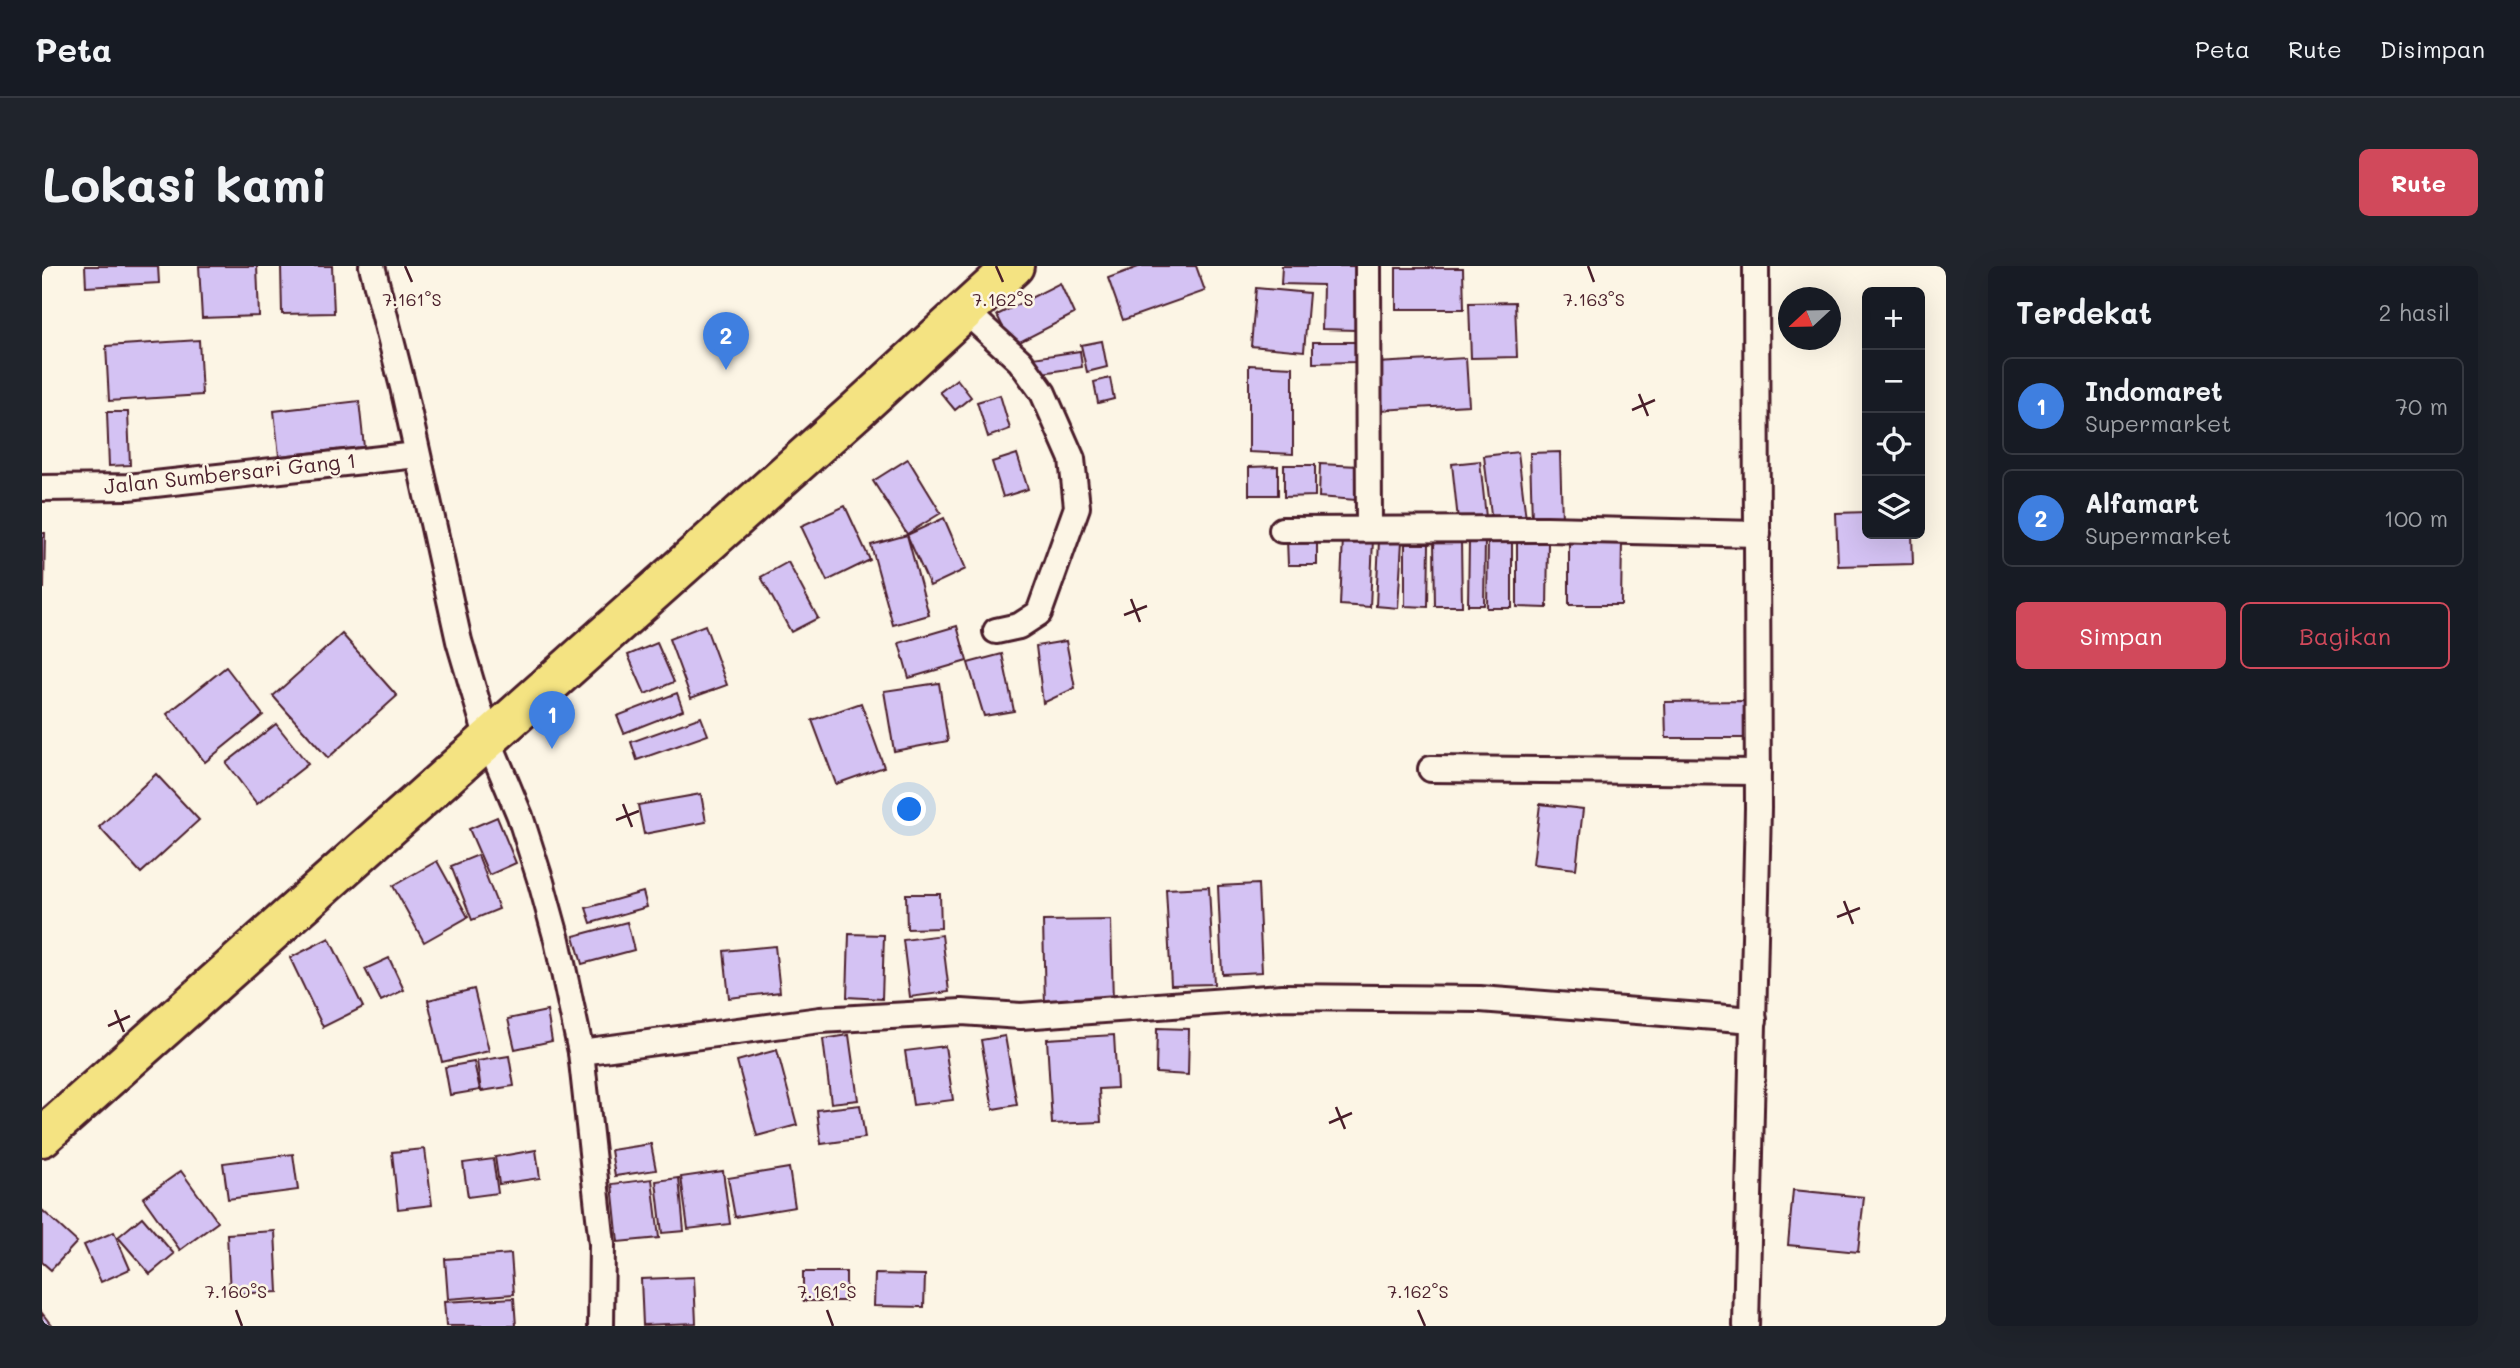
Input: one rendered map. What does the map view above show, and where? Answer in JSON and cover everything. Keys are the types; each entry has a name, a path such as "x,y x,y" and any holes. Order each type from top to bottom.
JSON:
{"highway":[{"path":"42,1137 856,411 1014,266"}],"street":[{"path":"372,266 459,641 488,739 520,816 557,940 581,1052 598,1194 601,1326"},
{"path":"1368,266 1369,529"},
{"path":"1746,1326 1758,772 1756,266"},
{"path":"964,310 1020,361 1043,393 1072,459 1077,508 1039,613 1019,626 996,631"},
{"name":"Jalan Sumbersari Gang 1","path":"42,488 128,487 417,455"},
{"path":"1282,530 1547,529 1759,534"},
{"path":"1431,769 1758,772"},
{"path":"581,1052 820,1020 962,1012 1021,1016 1282,997 1480,999 1754,1020"}],"building":[{"path":"85,266 158,266 159,283 86,287"},
{"path":"199,266 257,266 259,316 202,318"},
{"path":"281,266 332,266 334,313 282,314"},
{"path":"1141,266 1196,266 1205,291 1123,320 1108,278"},
{"path":"1282,266 1357,266 1355,330 1322,329 1323,285 1281,284"},
{"path":"1396,268 1463,268 1464,309 1396,309"},
{"path":"1060,283 1074,314 1012,346 997,315"},
{"path":"1256,288 1309,293 1304,351 1251,346"},
{"path":"1515,302 1517,357 1471,358 1469,303"},
{"path":"199,340 202,395 109,401 106,346"},
{"path":"1102,341 1107,367 1087,372 1081,345"},
{"path":"1313,342 1355,342 1355,362 1313,363"},
{"path":"1080,351 1082,367 1035,374 1033,358"},
{"path":"1466,358 1469,405 1380,410 1377,363"},
{"path":"1249,365 1293,367 1293,454 1249,452"},
{"path":"1110,378 1114,399 1098,403 1094,382"},
{"path":"957,379 971,397 955,410 940,392"},
{"path":"1000,395 1010,429 988,437 977,402"},
{"path":"359,401 364,447 279,456 274,411"},
{"path":"107,412 128,412 130,465 109,466"},
{"path":"1518,452 1526,519 1492,523 1484,456"},
{"path":"1560,452 1562,520 1532,520 1530,453"},
{"path":"1017,454 1028,489 1003,497 992,462"},
{"path":"908,459 941,513 907,534 873,481"},
{"path":"1480,461 1486,517 1458,520 1452,464"},
{"path":"1320,464 1358,466 1356,500 1319,497"},
{"path":"1284,465 1315,465 1315,496 1284,497"},
{"path":"1278,466 1278,495 1249,495 1249,467"},
{"path":"845,506 870,560 827,581 801,526"},
{"path":"1862,512 1862,539 1912,539 1913,564 1838,566 1836,513"},
{"path":"944,518 966,569 930,586 907,535"},
{"path":"42,533 45,533 44,588 42,588"},
{"path":"907,535 929,615 893,625 871,545"},
{"path":"1343,538 1373,539 1370,607 1340,605"},
{"path":"1287,539 1317,539 1317,565 1288,565"},
{"path":"1379,540 1402,541 1398,608 1376,606"},
{"path":"1461,540 1462,606 1435,606 1434,541"},
{"path":"1569,540 1622,540 1621,605 1569,605"},
{"path":"1469,541 1485,541 1484,605 1468,605"},
{"path":"1488,541 1512,541 1512,608 1487,608"},
{"path":"1517,542 1548,542 1547,608 1517,607"},
{"path":"1405,544 1429,544 1428,607 1405,606"},
{"path":"788,562 818,618 791,632 761,577"},
{"path":"705,625 727,685 691,698 669,639"},
{"path":"957,626 967,661 909,678 899,643"},
{"path":"342,634 397,696 328,758 273,696"},
{"path":"1066,641 1075,688 1043,703 1036,646"},
{"path":"657,643 674,682 645,694 628,655"},
{"path":"1002,654 1014,711 984,716 968,663"},
{"path":"226,667 263,715 205,762 167,714"},
{"path":"939,683 948,741 894,751 884,691"},
{"path":"677,693 683,710 624,733 617,716"},
{"path":"1745,701 1746,738 1666,738 1665,702"},
{"path":"861,703 884,767 836,784 812,720"},
{"path":"701,717 708,735 637,760 631,742"},
{"path":"276,724 308,764 257,804 226,763"},
{"path":"156,774 199,820 141,873 99,827"},
{"path":"701,794 706,822 644,834 638,805"},
{"path":"1540,804 1583,809 1576,869 1533,864"},
{"path":"497,817 516,863 489,875 469,829"},
{"path":"478,855 499,909 472,920 451,866"},
{"path":"437,861 468,917 424,942 393,886"},
{"path":"1258,884 1262,972 1222,974 1218,886"},
{"path":"1209,887 1214,984 1171,985 1166,889"},
{"path":"643,892 647,907 591,923 586,908"},
{"path":"906,894 940,894 941,928 907,929"},
{"path":"1111,920 1113,1003 1045,1006 1043,921"},
{"path":"627,922 634,950 582,964 574,936"},
{"path":"849,934 884,935 882,999 847,997"},
{"path":"942,935 949,992 910,997 903,940"},
{"path":"329,938 363,1007 323,1027 290,958"},
{"path":"775,946 780,992 729,998 724,951"},
{"path":"389,958 404,990 381,1001 365,969"},
{"path":"474,989 489,1051 442,1062 428,1000"},
{"path":"547,1011 552,1041 515,1049 508,1019"},
{"path":"1157,1028 1189,1029 1188,1075 1156,1073"},
{"path":"849,1035 858,1100 831,1103 823,1039"},
{"path":"1114,1035 1117,1088 1099,1089 1101,1122 1052,1124 1047,1039"},
{"path":"1005,1036 1017,1105 993,1109 981,1040"},
{"path":"945,1046 953,1100 913,1105 905,1051"},
{"path":"777,1050 797,1125 757,1136 737,1061"},
{"path":"509,1056 514,1086 481,1091 477,1061"},
{"path":"474,1062 480,1090 450,1095 445,1067"},
{"path":"860,1105 865,1138 821,1144 817,1110"},
{"path":"651,1144 656,1170 615,1176 611,1150"},
{"path":"425,1149 432,1205 398,1209 392,1152"},
{"path":"536,1150 540,1178 499,1184 495,1157"},
{"path":"293,1154 298,1190 228,1199 223,1163"},
{"path":"493,1159 498,1193 468,1197 463,1163"},
{"path":"789,1168 795,1207 735,1217 728,1178"},
{"path":"181,1171 218,1222 180,1250 143,1198"},
{"path":"723,1171 730,1224 688,1229 681,1177"},
{"path":"679,1178 684,1231 662,1233 656,1181"},
{"path":"652,1179 659,1238 618,1242 612,1184"},
{"path":"1793,1190 1864,1197 1858,1252 1788,1245"},
{"path":"42,1210 77,1242 51,1270 42,1262"},
{"path":"142,1217 174,1254 150,1274 118,1237"},
{"path":"275,1231 278,1292 230,1294 227,1234"},
{"path":"114,1232 130,1269 101,1282 84,1245"},
{"path":"511,1254 514,1294 448,1299 445,1259"},
{"path":"803,1272 846,1272 846,1301 803,1301"},
{"path":"875,1274 925,1275 924,1307 874,1306"},
{"path":"694,1277 696,1323 643,1325 641,1279"},
{"path":"514,1298 516,1326 446,1326 444,1302"},
{"path":"42,1313 52,1326 42,1326"}],"place":[{"name":"Alfamart","path":"726,370"},
{"name":"Indomaret","path":"552,749"}]}
